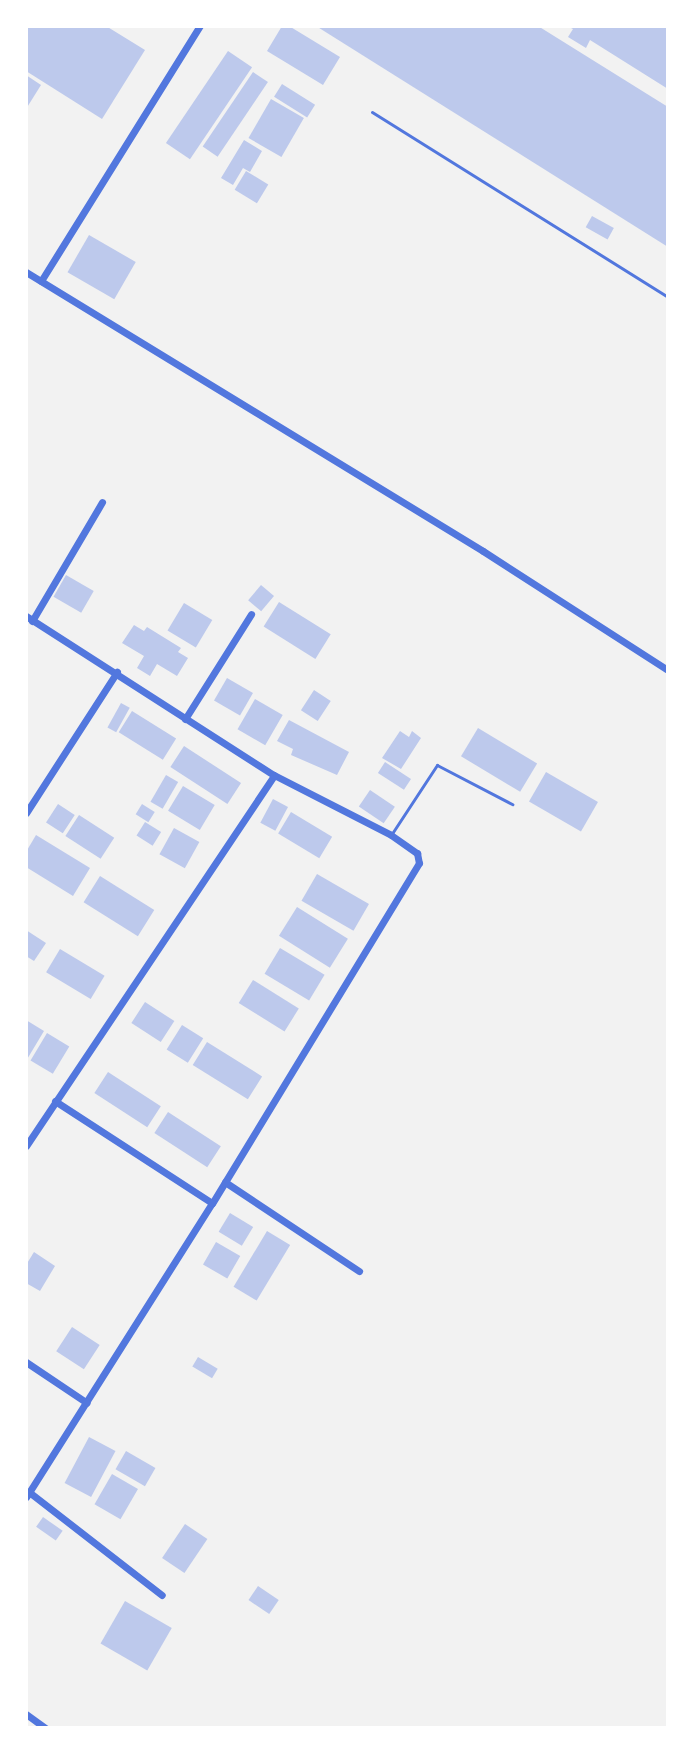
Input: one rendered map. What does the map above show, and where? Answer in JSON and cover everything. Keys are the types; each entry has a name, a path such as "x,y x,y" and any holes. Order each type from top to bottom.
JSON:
{"street":[{"path":"41,281 200,26"},
{"path":"26,272 483,551 668,670"},
{"path":"102,502 29,618 274,775 391,835 417,853 419,863 413,878 212,1203 27,1494 162,1595"},
{"path":"185,719 251,614"},
{"path":"26,813 117,672"},
{"path":"26,1146 274,775"},
{"path":"55,1101 212,1203"},
{"path":"225,1182 359,1271"},
{"path":"26,1362 87,1403"},
{"path":"26,1714 45,1728"}],"lane":[{"path":"372,112 668,297"},
{"path":"391,835 437,765 512,804"}],"building":[{"path":"28,26 106,26 145,50 102,119 26,71"},
{"path":"282,26 289,26 340,57 323,85 267,51"},
{"path":"316,26 538,26 668,107 668,247"},
{"path":"567,26 668,26 668,89 590,40 586,48 568,37 573,29"},
{"path":"228,51 252,67 190,159 166,143"},
{"path":"253,72 268,82 218,157 203,147"},
{"path":"26,75 41,85 26,109"},
{"path":"282,84 315,105 307,117 274,97"},
{"path":"271,99 304,118 281,157 249,138"},
{"path":"244,140 262,151 250,172 243,168 233,185 221,178"},
{"path":"246,171 268,184 257,203 235,190"},
{"path":"592,216 614,228 608,239 586,227"},
{"path":"89,235 136,262 114,299 68,272"},
{"path":"66,575 94,591 81,613 54,597"},
{"path":"261,585 274,596 261,611 248,600"},
{"path":"279,602 331,634 315,659 264,627"},
{"path":"184,603 212,620 196,647 168,630"},
{"path":"134,625 144,631 147,627 181,648 178,652 188,658 177,676 157,664 150,676 137,668 144,656 122,643"},
{"path":"227,678 253,693 240,716 214,701"},
{"path":"314,690 331,701 318,721 301,710"},
{"path":"255,699 283,715 265,745 238,729"},
{"path":"121,703 130,708 116,732 107,727"},
{"path":"132,711 176,739 163,760 119,732"},
{"path":"289,720 349,752 337,775 291,755 293,749 277,741"},
{"path":"478,728 537,764 520,792 461,756"},
{"path":"400,731 409,737 412,731 421,738 401,769 382,758"},
{"path":"184,746 241,783 227,804 170,767"},
{"path":"385,762 411,779 404,790 378,773"},
{"path":"546,772 598,802 581,831 529,801"},
{"path":"166,775 178,782 163,809 150,802"},
{"path":"183,786 215,805 200,830 168,811"},
{"path":"370,790 395,807 384,823 359,807"},
{"path":"273,799 288,807 275,831 260,823"},
{"path":"58,804 75,815 63,833 46,822"},
{"path":"142,804 155,812 148,822 136,814"},
{"path":"291,812 332,837 319,858 278,833"},
{"path":"79,815 114,838 101,859 65,836"},
{"path":"145,822 161,832 153,846 137,836"},
{"path":"174,828 199,842 185,868 159,854"},
{"path":"36,835 90,868 73,896 26,867 26,852"},
{"path":"317,874 369,904 353,931 302,901"},
{"path":"100,876 154,910 138,936 84,902"},
{"path":"297,907 348,939 330,968 279,936"},
{"path":"26,930 46,943 34,961 26,956"},
{"path":"280,948 325,975 309,1000 265,974"},
{"path":"60,949 105,976 91,999 46,972"},
{"path":"253,980 299,1009 284,1032 239,1003"},
{"path":"145,1002 174,1021 161,1042 131,1023"},
{"path":"26,1020 44,1031 26,1061"},
{"path":"182,1025 203,1038 188,1063 167,1050"},
{"path":"47,1033 69,1046 53,1074 31,1060"},
{"path":"207,1042 262,1076 248,1099 193,1065"},
{"path":"108,1072 161,1106 147,1127 94,1093"},
{"path":"168,1112 221,1146 207,1167 154,1133"},
{"path":"230,1213 253,1227 242,1246 219,1232"},
{"path":"267,1231 290,1245 257,1301 234,1287"},
{"path":"216,1242 240,1256 227,1279 203,1265"},
{"path":"34,1252 55,1266 40,1291 26,1283 26,1265"},
{"path":"72,1327 100,1345 84,1369 56,1351"},
{"path":"198,1357 218,1369 212,1378 192,1366"},
{"path":"89,1437 115,1451 91,1497 65,1483"},
{"path":"126,1451 155,1468 145,1486 116,1469"},
{"path":"112,1474 138,1489 120,1519 94,1504"},
{"path":"43,1517 63,1531 56,1541 36,1527"},
{"path":"185,1524 207,1539 184,1573 162,1558"},
{"path":"258,1586 279,1600 269,1614 248,1600"},
{"path":"125,1601 172,1628 147,1670 100,1643"}]}
